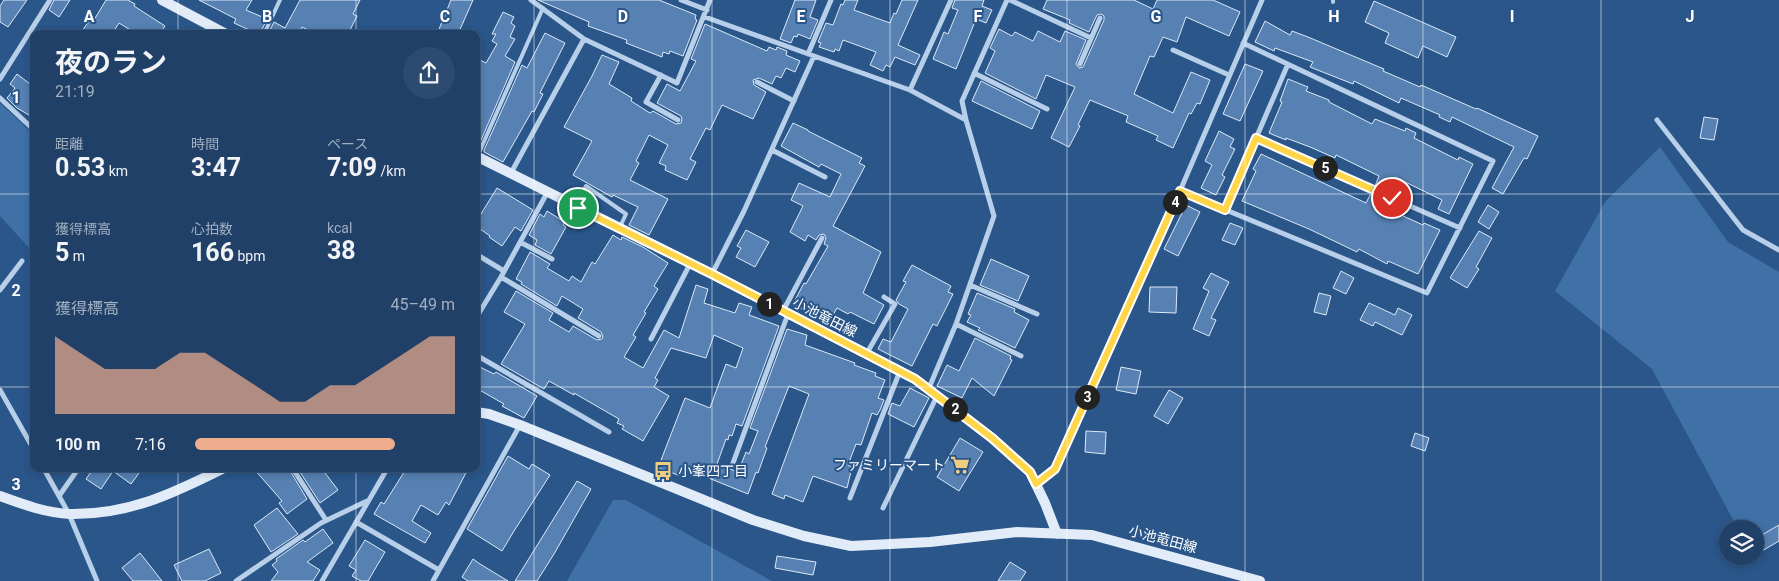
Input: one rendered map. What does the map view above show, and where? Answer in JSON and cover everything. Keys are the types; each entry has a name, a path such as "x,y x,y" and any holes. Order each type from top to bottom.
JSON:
{"main road":[{"path":"162,0 218,30"},
{"name":"小池竜田線","path":"480,158 547,193 868,353 929,388 992,438 1030,472 1057,534"},
{"name":"小池竜田線","path":"480,413 520,425 753,520 804,536 851,546 930,542 1017,532 1092,535 1260,581"},
{"path":"0,496 30,507 69,514 124,509 175,492 216,472"}],"street":[{"path":"31,30 50,0"},
{"path":"531,0 584,39 677,83 705,17 710,0"},
{"path":"681,0 707,10"},
{"path":"712,274 794,101 831,0"},
{"path":"910,90 951,0"},
{"path":"929,388 956,324 994,216 962,101 974,73 1009,0 1091,38"},
{"path":"1036,484 1055,469 1180,191 1262,0"},
{"path":"705,17 910,90 966,120"},
{"path":"1080,64 1100,18"},
{"path":"0,78 30,31"},
{"path":"511,173 584,39"},
{"path":"1180,191 1427,293 1493,161 1243,43"},
{"path":"1173,50 1229,75"},
{"path":"1225,210 1288,64"},
{"path":"974,73 1047,109"},
{"path":"661,75 646,102 678,120"},
{"path":"757,82 794,101"},
{"path":"0,98 30,126"},
{"path":"1657,120 1744,230 1779,250"},
{"path":"1256,138 1460,228"},
{"path":"772,150 825,177"},
{"path":"480,311 547,193"},
{"path":"733,463 785,312 822,238"},
{"path":"520,242 552,259"},
{"path":"480,256 504,271"},
{"path":"0,290 22,261"},
{"path":"651,339 690,264"},
{"path":"501,277 599,336"},
{"path":"970,285 1037,314"},
{"path":"868,353 895,304 884,297"},
{"path":"956,324 1021,356"},
{"path":"480,356 609,432"},
{"path":"850,498 900,371"},
{"path":"0,390 30,443"},
{"path":"883,508 937,395"},
{"path":"433,581 520,425"},
{"path":"46,472 69,514 97,581"},
{"path":"60,496 76,472"},
{"path":"295,472 326,520"},
{"path":"322,581 385,472"},
{"path":"236,581 326,520 368,501"},
{"path":"356,522 439,570"}],"lane":[{"path":"266,30 280,0"},
{"path":"480,149 544,8"},
{"path":"575,207 586,186 626,214 619,228"}],"shaded area":[{"path":"0,103 30,131 30,249 0,216"},
{"path":"1660,147 1728,242 1779,272 1779,525 1764,534 1764,520 1733,520 1652,369 1555,291 1605,202"},
{"path":"613,500 626,500 772,581 567,581"}],"building":[{"path":"4,0 27,0 8,27 0,22 0,6"},
{"path":"54,0 70,0 59,17 49,10"},
{"path":"106,0 128,0 165,26 162,30 130,30 119,23 115,30 83,30 91,18 94,20"},
{"path":"199,0 252,0 246,10 267,19 262,30 249,30 234,23 236,19"},
{"path":"300,0 360,0 353,14 357,16 350,30 308,30 302,27 301,30 270,30 274,22 285,28"},
{"path":"451,0 473,0 460,30 439,30"},
{"path":"538,0 659,0 696,15 695,19 697,20 683,56 670,51 669,54 663,52 662,57 626,43 627,40 588,26 589,22"},
{"path":"795,0 816,0 810,17 818,20 810,39 798,34 797,37 794,36 791,43 780,39"},
{"path":"845,0 858,0 854,10 890,23 902,0 918,0 898,45 920,55 915,65 895,57 890,67 886,65 883,71 870,65 876,52 843,40 839,51 835,49 834,52 819,47 821,43 818,42 826,23 833,25 841,4 843,5"},
{"path":"955,0 984,0 982,6 992,10 986,23 976,19 956,69 933,59 944,32 948,34 958,10 952,8"},
{"path":"1047,0 1134,0 1153,9 1157,0 1213,0 1240,12 1229,36 1186,17 1177,42 1163,37 1154,57 1150,56 1134,94 1173,113 1191,72 1210,80 1200,104 1197,103 1191,114 1189,113 1173,148 1156,140 1158,136 1126,122 1128,116 1090,100 1069,147 1051,138 1075,87 1046,75 1036,99 985,73 995,51 990,48 999,29 1012,36 1015,32 1033,41 1038,31 1060,42 1065,31 1086,40 1076,64 1079,68 1083,67 1104,20 1104,16 1101,14 1097,15 1089,32 1069,23 1070,20 1043,9"},
{"path":"1374,1 1456,37 1447,57 1423,46 1418,58 1385,43 1389,33 1365,22"},
{"path":"503,12 514,17 511,23 515,26 510,37 515,39 505,56 515,62 480,142 480,60 486,63 497,44 492,41 496,34 492,34"},
{"path":"1265,21 1290,35 1292,31 1308,37 1384,69 1383,71 1420,87 1421,85 1477,108 1538,136 1527,159 1524,158 1503,194 1492,188 1514,147 1452,117 1450,122 1439,117 1440,115 1401,98 1399,103 1354,81 1353,84 1310,67 1313,62 1275,48 1274,51 1255,42"},
{"path":"705,24 767,51 769,47 776,50 777,47 787,51 786,55 800,61 795,72 786,68 781,78 776,76 772,84 759,78 753,80 754,85 766,92 753,119 722,105 710,130 706,128 690,159 696,162 687,180 665,170 666,166 659,163 668,145 649,135 636,161 639,163 630,180 668,199 649,235 629,225 638,207 613,195 612,197 573,175 592,141 564,127 602,55 619,62 609,84 632,98 631,101 650,113 653,111 676,124 681,123 681,116 657,103 667,84 680,91 696,61 691,59"},
{"path":"545,33 565,43 540,93 543,94 534,112 532,111 503,162 484,152 484,150 522,65 527,68"},
{"path":"1245,64 1263,71 1240,121 1223,114"},
{"path":"17,74 30,84 30,116 17,108 7,98 15,88 10,84"},
{"path":"1288,79 1308,87 1306,91 1329,100 1329,102 1372,124 1375,119 1405,131 1406,128 1416,133 1414,138 1458,160 1459,157 1473,164 1449,214 1438,209 1442,200 1395,177 1391,186 1388,185 1386,190 1375,186 1379,176 1336,155 1335,158 1269,133 1282,102 1280,101"},
{"path":"981,81 1040,111 1032,129 972,101"},
{"path":"1704,117 1718,119 1714,140 1700,138"},
{"path":"793,123 862,158 859,163 865,166 833,226 881,252 863,293 884,305 874,324 837,308 833,315 821,309 816,317 793,304 828,246 824,244 826,238 824,234 819,235 816,240 808,235 805,241 790,232 803,206 791,200 799,183 830,197 841,174 821,164 819,167 781,146"},
{"path":"1219,131 1234,139 1230,147 1235,149 1222,175 1225,177 1216,195 1201,188 1212,165 1205,161"},
{"path":"1261,154 1366,203 1371,193 1382,198 1379,205 1423,225 1424,223 1440,230 1418,274 1388,261 1387,264 1359,249 1357,252 1309,229 1242,201 1256,171 1253,169"},
{"path":"497,188 533,210 521,231 515,227 502,246 480,229 480,216"},
{"path":"1186,205 1200,212 1178,256 1164,249"},
{"path":"1488,205 1499,212 1489,229 1478,222"},
{"path":"547,211 565,222 563,225 566,227 551,254 535,245 537,240 529,235 540,214 544,217"},
{"path":"1230,223 1243,228 1235,245 1222,240"},
{"path":"746,230 769,242 755,267 736,257 741,248 737,246"},
{"path":"1479,231 1492,238 1476,267 1479,269 1467,288 1450,278"},
{"path":"613,235 621,240 622,237 643,247 668,263 654,286 658,289 644,312 646,313 633,335 636,337 624,357 643,368 664,330 679,338 696,285 708,289 704,303 735,313 739,303 752,307 749,315 779,326 742,426 736,424 732,436 729,435 728,440 726,439 717,464 738,472 746,452 749,454 758,431 750,428 787,329 807,335 805,345 855,363 854,365 876,373 875,376 885,380 878,398 884,400 880,410 877,415 872,413 861,445 856,444 848,465 852,467 847,488 813,476 803,502 785,495 784,499 772,494 809,394 789,386 765,447 767,448 758,473 756,472 748,494 684,468 681,476 658,468 685,398 710,408 726,364 736,368 743,348 714,335 706,358 671,348 655,378 658,380 654,387 669,396 643,441 622,429 624,426 617,423 619,419 574,393 574,395 549,381 544,389 501,364 525,324 504,312 516,291 553,313 549,320 569,332 573,326 597,340 602,339 601,332 578,318 583,309 562,296 557,306 516,279 530,252 550,264 547,268 569,281 572,276 581,282 592,262 595,264"},
{"path":"991,259 1029,276 1018,301 980,285"},
{"path":"912,265 951,286 948,292 953,294 937,326 933,324 912,366 878,349 883,339 891,342 908,309 896,300 906,282 903,281"},
{"path":"1341,271 1354,278 1346,294 1333,288"},
{"path":"1211,273 1229,282 1211,318 1216,320 1209,336 1193,329 1209,291 1203,288"},
{"path":"1150,287 1177,287 1176,313 1149,312"},
{"path":"977,293 1015,309 1014,312 1029,320 1015,348 978,330 980,328 967,322 971,315 968,314"},
{"path":"1319,293 1331,296 1326,315 1314,312"},
{"path":"1369,303 1395,315 1398,308 1412,315 1402,335 1375,322 1373,326 1360,320"},
{"path":"975,338 1011,356 1010,359 1012,360 994,396 972,378 962,398 937,386 947,365 959,371"},
{"path":"480,367 494,374 496,372 537,396 524,418 502,406 504,404 480,390"},
{"path":"1121,367 1141,371 1136,394 1116,390"},
{"path":"910,388 929,398 914,427 888,414 892,403 900,406"},
{"path":"1169,390 1183,398 1168,424 1154,416"},
{"path":"1086,431 1106,432 1105,454 1085,452"},
{"path":"1415,433 1429,438 1425,451 1411,446"},
{"name":"ファミリーマート","path":"960,438 983,452 959,491 937,477"},
{"path":"508,456 529,469 532,464 550,475 502,551 467,529"},
{"path":"91,472 112,472 101,489 86,479"},
{"path":"114,472 140,472 131,484"},
{"path":"257,472 291,472 307,499 287,514 279,503 282,501"},
{"path":"300,472 324,472 338,490 320,503"},
{"path":"404,472 466,472 449,505 446,502 438,515 421,505 412,521 431,533 425,543 374,514 381,502 384,504"},
{"path":"577,481 591,489 554,554 537,581 515,581"},
{"path":"277,508 298,534 271,552 254,525"},
{"path":"1779,525 1779,541 1764,550 1764,534"},
{"path":"323,529 333,543 307,562 320,570 313,581 271,581 278,572 272,565 277,561 276,559"},
{"path":"365,540 385,552 368,581 361,581 352,576 356,570 349,566"},
{"path":"209,549 221,573 205,581 182,581 174,565"},
{"path":"140,553 162,581 133,581 122,568"},
{"path":"777,556 816,562 813,575 775,568"},
{"path":"473,559 508,581 468,581 462,577"},
{"path":"1010,562 1026,572 1020,581 998,581"}],"place":[{"name":"ファミリーマート","path":"960,465"},
{"name":"小峯四丁目","path":"663,471"}],"route":[{"path":"578,208 712,274 814,328 878,358 915,379 992,438 1030,472 1036,484 1055,469 1180,191 1225,210 1256,138 1392,198"}]}
